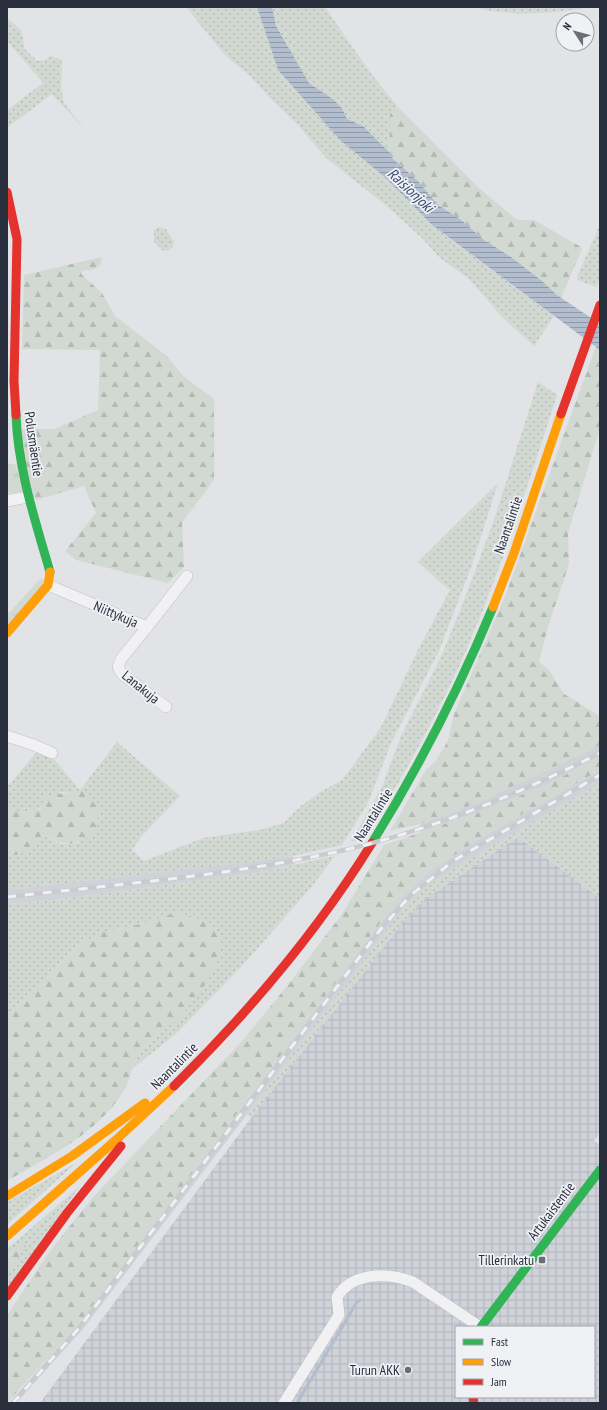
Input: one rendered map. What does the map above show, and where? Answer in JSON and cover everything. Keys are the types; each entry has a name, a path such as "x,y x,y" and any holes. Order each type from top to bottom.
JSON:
{"main road":[{"name":"Polusmäentie","path":"7,192 15,223 17,239 14,381 15,422 21,466 28,497 50,570 51,575 48,585"},
{"name":"Naantalintie","path":"7,1236 154,1106 258,998 322,917 386,822 431,744 483,633 600,305"},
{"path":"7,633 48,585"},
{"path":"7,1196 97,1139 187,1073"},
{"path":"7,1296 66,1213 154,1106"},
{"name":"Artukaistentie","path":"481,1326 600,1170"}],"street":[{"path":"7,501 28,497"},
{"name":"Niittykuja","path":"48,585 147,627 187,576"},
{"name":"Lanakuja","path":"147,627 121,659 118,667 122,674 166,707"},
{"path":"7,736 52,753"},
{"path":"284,1403 339,1315 337,1297 345,1285 351,1282 388,1275 404,1278 413,1282 479,1326"}],"shaded area":[{"path":"600,745 600,756 547,785 482,811 421,832 420,824 477,803"},
{"path":"600,770 600,783 468,860 422,889 333,1002 83,1329 16,1403 9,1403 77,1326 387,914 411,888 427,873 485,835"},
{"path":"518,837 600,898 600,1132 594,1141 600,1145 600,1403 40,1403 251,1118 403,922 425,899"},
{"path":"293,856 295,864 255,873 53,900 7,904 7,890"}],"green space":[{"path":"186,7 257,7 278,70 340,140 387,179 431,224 554,316 534,346 502,317 469,279 439,257 422,238 388,207 326,158 299,126 249,75 225,55"},
{"path":"272,7 325,7 369,71 398,107 393,109 390,123 389,152 363,126 347,119 342,108 334,100 309,83 276,26"},
{"path":"472,7 594,7 548,13 518,13"},
{"path":"7,18 21,30 25,49 37,61 45,60 51,56 62,60 61,89 64,103 86,131 52,94 7,128 7,110 43,83 7,41"},
{"path":"398,107 479,188 517,220 534,220 581,247 582,249 561,298 511,257 484,240 460,219 438,205 418,181 393,159 389,152 390,114 392,109"},
{"path":"600,225 600,278 596,287 577,280 579,272"},
{"path":"159,227 166,229 174,242 173,247 167,251 162,250 154,242 154,230"},
{"path":"102,257 98,267 81,271 82,275 102,293 115,316 167,356 182,375 214,399 214,480 182,523 184,567 168,583 76,560 65,551 96,513 84,486 36,500 21,466 22,429 54,429 98,410 100,350 22,349 24,275"},
{"path":"596,346 600,350 600,428 568,533 569,564 548,627 539,662 549,670 564,694 600,716 600,745 477,803 420,824 390,831 426,770 435,762 448,741 454,714 506,594"},
{"path":"538,382 557,395 516,521 481,615 457,671 420,744 366,838 351,842 382,787 401,736 440,659 463,603 493,523"},
{"path":"7,464 15,464 26,491 7,494"},
{"path":"498,483 472,565 439,651 391,743 368,803 342,845 293,856 253,862 7,890 7,856 17,855 41,835 62,844 79,843 72,793 61,792 42,806 31,811 24,812 7,809 7,787 39,749 54,759 80,790 117,742 180,796 141,837 132,850 144,861 203,838 260,830 284,823 301,806 319,793 343,779 381,727 419,648 450,590 418,562"},
{"path":"41,578 48,585 7,633 7,615"},
{"path":"600,756 600,770 485,835 427,873 387,914 77,1326 7,1403 7,1315 50,1251 93,1197 243,1040 288,985 342,914 384,845 482,811 547,785"},
{"path":"600,783 600,898 518,837 425,899 403,922 251,1118 247,1115 403,908 422,889 468,860"},
{"path":"80,790 89,796 100,811 94,834 80,841 68,844 42,835 28,851 7,856 7,809 26,812 40,809 45,796"},
{"path":"335,856 309,890 242,966 177,1033 132,1069 140,1053 146,1046 180,1017 133,926 104,932 78,945 36,992 7,1013 7,904 53,900 255,873"},
{"path":"176,913 197,918 206,922 215,928 220,937 221,949 218,961 203,987 180,1017 155,1037 137,1057 125,1089 100,1120 71,1143 7,1181 7,1013 36,992 78,945 104,932 133,926"},
{"path":"76,1163 7,1225 7,1202"},
{"path":"80,1186 7,1289 7,1249"},
{"path":"21,1243 24,1244 26,1248 7,1272 7,1252"}],"water":[{"name":"Raisionjoki","path":"257,7 272,7 276,26 309,83 334,100 342,108 347,119 363,126 389,152 393,159 418,181 438,205 460,219 484,240 511,257 542,281 557,295 600,324 600,350 431,224 387,179 340,140 278,70"}],"waterway":[{"path":"297,1403 357,1302 360,1300"}],"railway":[{"path":"7,897 222,872 264,866 349,849 414,831 478,808 540,782 600,753"},
{"path":"13,1403 79,1328 380,930 410,896 453,861 600,775"}],"traffic: fast":[{"path":"16,415 20,455 28,494 50,572"},
{"path":"372,843 422,757 452,698 493,607"},
{"path":"482,1326 600,1170"}],"traffic: slow":[{"path":"493,607 514,553 561,414"},
{"path":"7,633 48,585 50,572"},
{"path":"7,1236 117,1139 174,1086"},
{"path":"7,1196 72,1156 145,1103"}],"traffic: jam":[{"path":"7,192 17,239 14,381 16,415"},
{"path":"561,414 600,305"},
{"path":"174,1086 255,1000 305,940 351,876 372,843"},
{"path":"7,1296 67,1213 121,1146"},
{"path":"473,1398 474,1403"}],"place":[{"name":"Tillerinkatu","path":"542,1260"},
{"name":"Turun AKK","path":"408,1370"}]}
